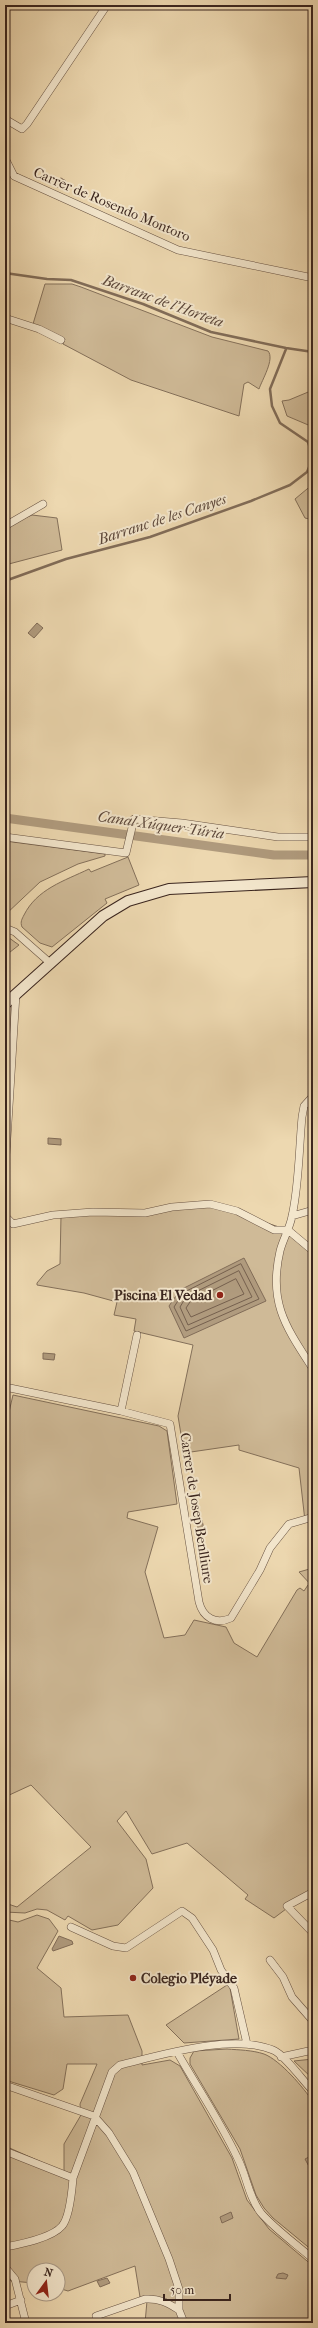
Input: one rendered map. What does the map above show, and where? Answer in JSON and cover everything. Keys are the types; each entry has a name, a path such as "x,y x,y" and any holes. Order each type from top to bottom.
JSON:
{"main road":[{"path":"5,1004 49,962 103,916 128,901 149,893 192,887 313,882"}],"street":[{"path":"5,119 22,129 107,5"},
{"name":"Carrer de Rosendo Montoro","path":"5,158 14,176 178,250 313,278"},
{"path":"5,318 39,329 61,340"},
{"path":"5,526 43,504"},
{"path":"5,837 126,853 134,819 182,823 278,837 313,837"},
{"path":"5,928 15,932 49,962"},
{"path":"5,1171 16,994"},
{"path":"313,1096 304,1106 292,1216 280,1249 277,1265 278,1307 284,1321 313,1369"},
{"path":"5,1216 13,1224 53,1215 93,1212 145,1213 172,1207 210,1204 237,1211 274,1230 288,1230 313,1251"},
{"path":"292,1216 313,1210"},
{"path":"121,1411 137,1334"},
{"name":"Carrer de Josep Benlliure","path":"5,1387 121,1411 170,1424 201,1610 204,1615 219,1621 231,1618 260,1570 270,1548 290,1524 313,1517"},
{"path":"313,1892 287,1906 313,1933"},
{"path":"71,1927 113,1946 126,1948 182,1910 192,1918 234,1988 247,2044"},
{"path":"270,1960 283,1977 292,1997 313,2021"},
{"path":"5,2247 23,2244 53,2233 63,2225 70,2203 73,2178 94,2116 112,2072 120,2064 195,2047 247,2044 273,2050 313,2091"},
{"path":"281,2057 313,2050"},
{"path":"177,2052 230,2141 239,2161 246,2186 260,2212 273,2226 313,2259"},
{"path":"5,2085 94,2116 119,2148 142,2192 179,2289 181,2323"},
{"path":"5,2151 73,2178"},
{"path":"5,2267 15,2279 26,2323"},
{"path":"96,2316 149,2299 166,2302 180,2310"},
{"path":"5,2306 21,2300"}],"shaded area":[{"path":"45,284 72,284 212,337 268,351 270,355 269,364 259,389 248,382 244,384 239,416 131,380 63,344 65,339 33,324"},
{"path":"313,390 313,427 287,416 282,401 289,400"},
{"path":"313,484 313,520 305,518 295,499"},
{"path":"32,515 57,518 62,550 5,565 5,526"},
{"path":"5,841 105,854 105,856 78,864 40,882 5,915"},
{"path":"128,857 139,885 105,899 107,903 52,947 40,943 22,927 21,924 24,915 36,899 44,892 89,869 91,872"},
{"path":"5,935 19,945 5,956"},
{"path":"210,1204 288,1230 313,1247 313,1521 305,1521 299,1468 239,1450 239,1445 184,1453 178,1416 193,1345 134,1331 136,1319 114,1315 117,1302 84,1293 37,1285 47,1271 60,1264 61,1216 145,1213"},
{"path":"13,1395 159,1426 167,1431 177,1504 128,1512 127,1518 158,1527 145,1572 164,1638 185,1635 194,1620 226,1627 234,1643 257,1657 297,1590 300,1588 304,1591 308,1585 313,1589 313,1896 286,1909 274,1918 245,1899 248,1895 187,1843 152,1854 126,1811 117,1821 146,1859 153,1888 118,1925 92,1930 68,1916 65,1920 47,1910 37,1909 25,1913 5,1912 5,1903 17,1907 91,1847 31,1785 5,1797 5,1429"},
{"path":"313,1568 313,1587 299,1572"},
{"path":"37,1915 49,1919 58,1931 37,1968 61,1988 64,2017 128,2015 142,2051 142,2065 170,2060 180,2066 232,2158 247,2200 269,2229 313,2266 313,2323 145,2323 147,2301 140,2297 135,2266 68,2291 66,2290 66,2262 26,2262 26,2282 11,2281 5,2272 5,2146 64,2172 64,2144 81,2115 80,2104 97,2064 67,2064 63,2089 54,2095 5,2080 5,1919 18,1922"},
{"path":"227,1985 230,1988 239,2039 184,2043 166,2025"},
{"path":"227,2049 246,2050 270,2057 291,2075 304,2089 313,2102 313,2251 273,2218 264,2208 256,2195 240,2149 190,2064 190,2058 194,2051"},
{"path":"313,2059 313,2079 294,2061"}],"water":[{"path":"61,178 66,181 62,189 53,185 54,181"},
{"path":"37,623 43,628 34,638 28,633"},
{"path":"48,1138 61,1139 61,1145 48,1144"},
{"name":"Piscina El Vedad","path":"244,1258 266,1301 184,1338 169,1306 180,1290"},
{"path":"43,1353 55,1354 54,1360 43,1359"},
{"path":"202,1520 205,1534 202,1537 199,1535 197,1521"},
{"path":"59,1936 72,1941 73,1944 53,1951 52,1949"},
{"path":"311,2156 313,2160 313,2174 305,2159"},
{"path":"231,2212 233,2218 222,2223 220,2217"},
{"path":"283,2273 288,2275 286,2279 276,2278 278,2274"},
{"path":"107,2278 110,2283 100,2287 97,2281"}],"waterway":[{"name":"Barranc de l'Horteta","path":"5,273 47,279 71,280 143,304 211,332 286,348 313,352"},
{"name":"Barranc de les Canyes","path":"286,349 270,389 272,406 280,423 308,442 313,457"},
{"name":"Barranc de les Canyes","path":"5,581 66,559 150,537 251,501 290,485 307,472 313,458"},
{"name":"Canal Xúquer-Túria","path":"5,818 274,855 313,855"}],"place":[{"name":"Piscina El Vedad","path":"220,1295"},
{"name":"Colegio Pléyade","path":"133,1978"}]}
